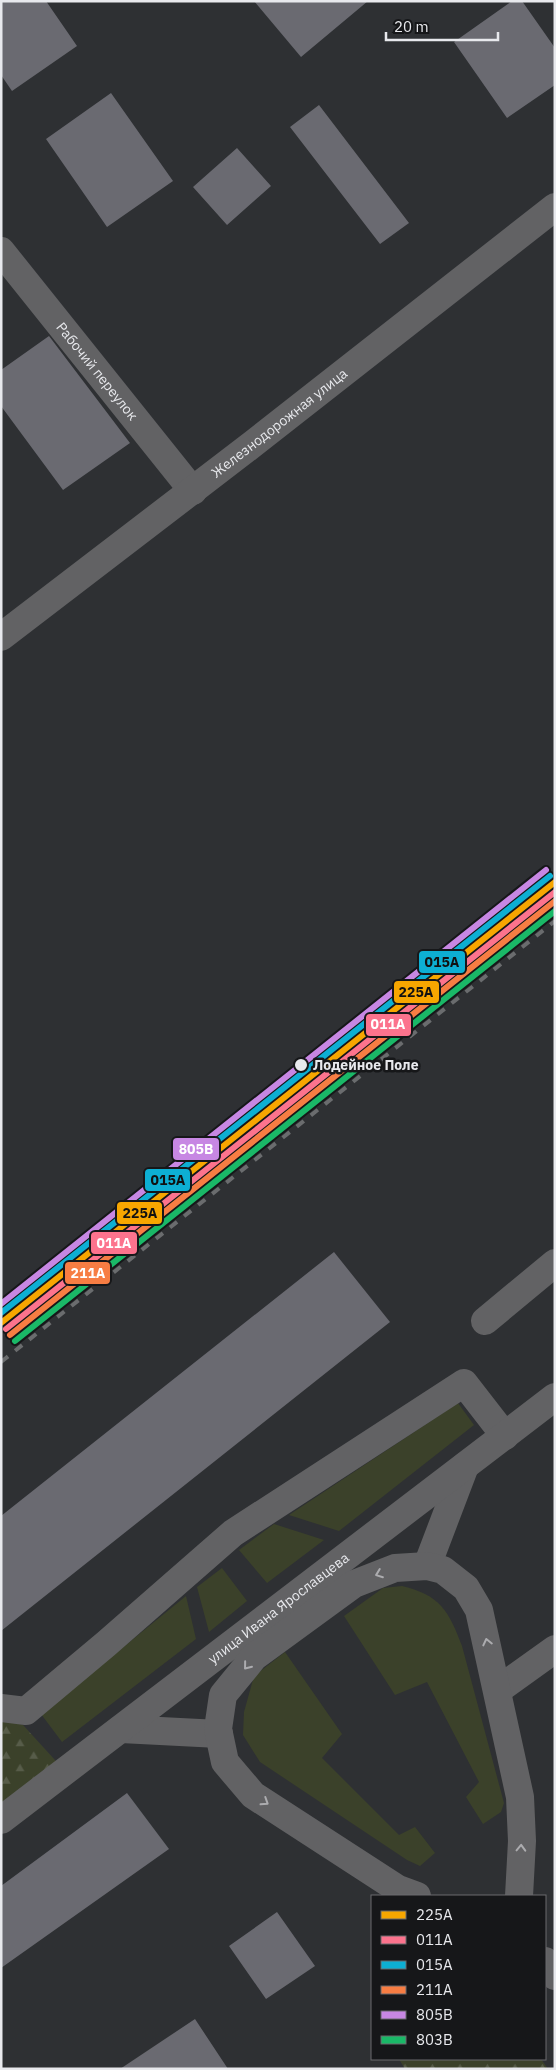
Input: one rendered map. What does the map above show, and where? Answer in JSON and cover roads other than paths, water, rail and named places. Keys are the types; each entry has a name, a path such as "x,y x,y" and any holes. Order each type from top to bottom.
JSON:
{"street":[{"name":"Железнодорожная улица","path":"1,636 192,491 555,208"},
{"name":"Рабочий переулок","path":"1,251 192,491"},
{"path":"485,1320 555,1263"},
{"path":"1,1708 26,1711 233,1533 464,1383 506,1436"},
{"name":"улица Ивана Ярославцева","path":"1,1820 465,1466 552,1405"},
{"path":"426,1566 465,1466"},
{"path":"414,1895 398,1889 253,1795 225,1762 219,1734 223,1695 254,1657 354,1584 395,1568 426,1566 443,1570 466,1588 479,1610 520,1797 522,1841 519,1895"},
{"path":"498,1690 555,1649"},
{"path":"121,1729 219,1734"},
{"path":"546,1962 555,1976"}],"railway":[{"path":"1,1362 555,921"}],"place":[{"name":"Лодейное Поле","path":"301,1065"}]}
